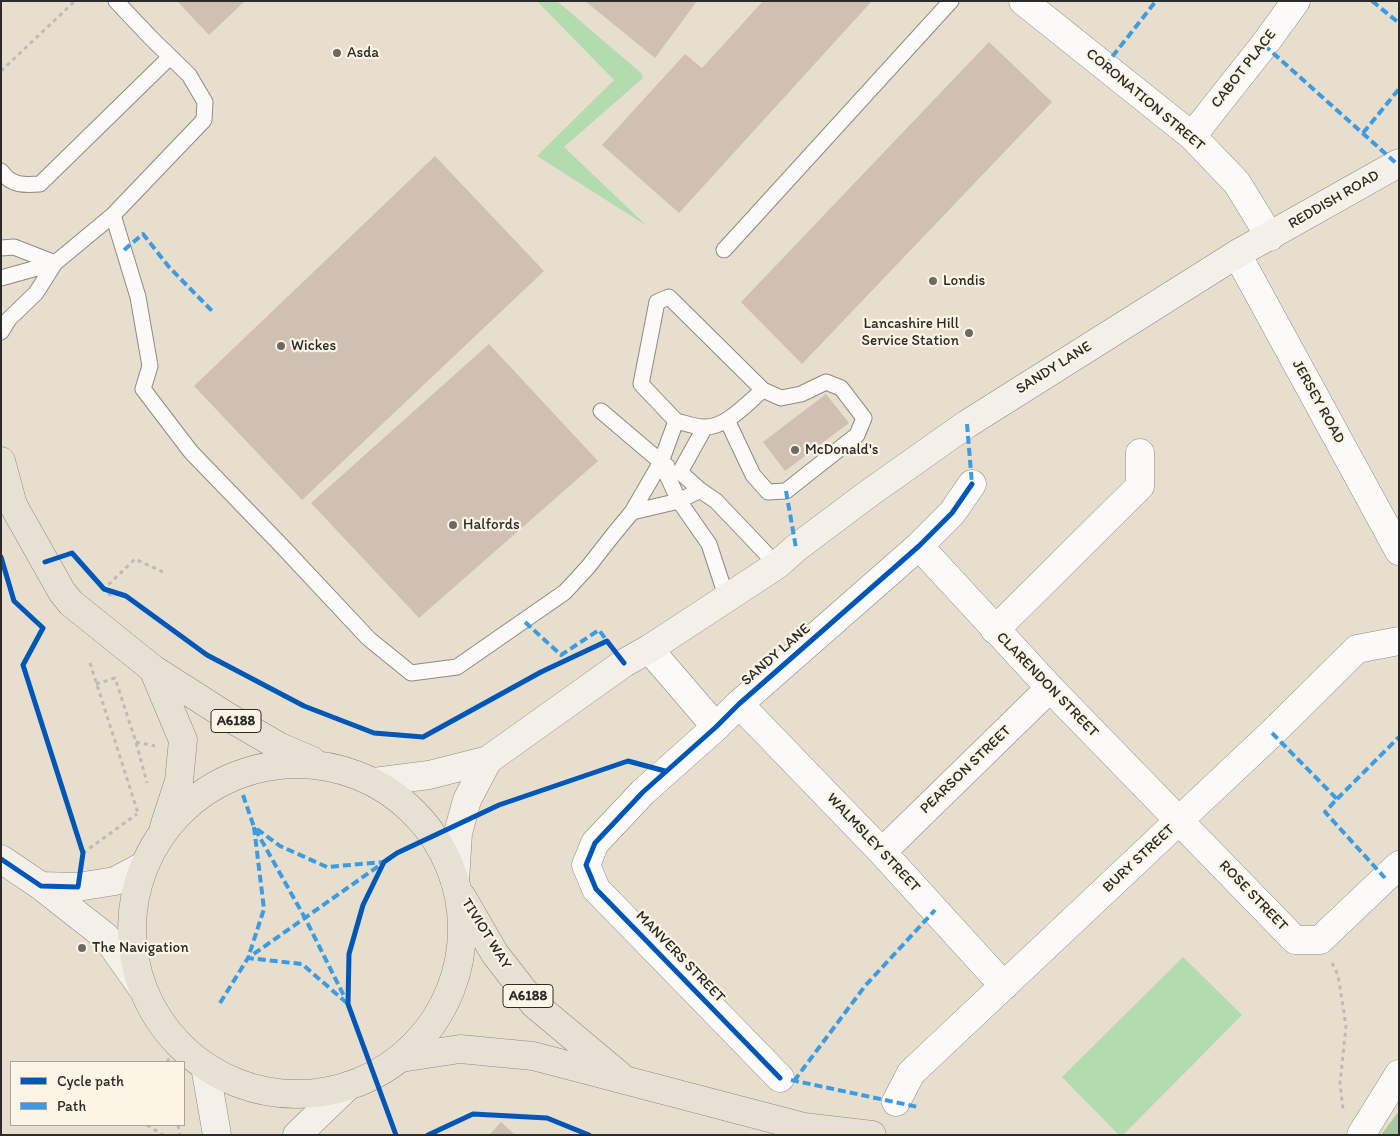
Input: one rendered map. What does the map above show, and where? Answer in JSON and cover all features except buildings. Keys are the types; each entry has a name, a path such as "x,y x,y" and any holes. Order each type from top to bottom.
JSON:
{"main road":[{"name":"REDDISH ROAD","path":"1270,236 1399,163"},
{"name":"SANDY LANE","path":"374,782 429,775 488,760 624,663 649,649 777,565 846,510 967,424 1238,254 1270,236"},
{"name":"A6188","path":"1,461 13,505 62,592 71,603 153,669 225,715 280,746 324,766"},
{"name":"A6188","path":"153,669 183,740 179,781 162,832"},
{"name":"SANDY LANE","path":"457,885 458,833 467,800 488,760"},
{"path":"1,859 41,886 106,937 142,988 163,1026 172,1053 205,1066 250,1088 299,1094 348,1086 376,1074 402,1058 433,1023 454,982 462,936 457,885 440,847 412,810 374,782 350,772 324,766 278,764 234,775 194,799 162,832 143,866 133,902 142,988"},
{"path":"41,886 78,887 116,882 143,866"},
{"name":"TIVIOT WAY","path":"457,885 496,954 534,1004 625,1079"},
{"name":"TIVIOT WAY","path":"402,1058 460,1049 533,1056 804,1127 872,1135"},
{"path":"205,1066 217,1135"},
{"path":"297,1135 348,1086"}],"street":[{"name":"CORONATION STREET","path":"1023,1 1192,136 1238,182 1270,236"},
{"name":"CABOT PLACE","path":"1192,136 1264,45 1296,1"},
{"name":"JERSEY ROAD","path":"1238,254 1399,550"},
{"path":"995,630 1140,486 1140,453"},
{"name":"SANDY LANE","path":"595,843 643,792 716,727 738,704 919,546 952,513 972,484"},
{"name":"CLARENDON STREET","path":"919,546 1050,688 1179,820"},
{"name":"BURY STREET","path":"896,1102 911,1073 1272,733 1357,649 1399,641"},
{"path":"649,649 716,727"},
{"name":"PEARSON STREET","path":"882,852 1050,688"},
{"name":"WALMSLEY STREET","path":"738,704 882,852 1004,986"},
{"name":"ROSE STREET","path":"1179,820 1295,940 1320,940"},
{"name":"MANVERS STREET","path":"595,843 586,865 596,889 780,1078"},
{"path":"1320,940 1399,865"},
{"path":"1352,1126 1399,1074"}],"lane":[{"path":"1,332 9,319 36,292 55,263 113,215 204,120 205,102 189,75 116,1"},
{"path":"724,250 951,1"},
{"path":"1,171 8,179 22,185 40,184 170,56"},
{"path":"113,215 138,297 150,366 143,389 197,458 369,639 411,673 457,667 565,592 588,567 632,512 661,462 676,421"},
{"path":"1,248 14,247 55,263"},
{"path":"1,278 55,263"},
{"path":"727,420 752,475 768,492 786,491 858,435 864,418 841,388 826,382 801,394 780,398 763,390 669,296 657,302 641,384 676,421 705,427 727,420 763,390"},
{"path":"601,411 661,462 680,472 716,501 777,565"},
{"path":"680,472 705,427"},
{"path":"661,462 679,502 709,544 727,599"},
{"path":"632,512 679,502 700,490"}],"path":[{"path":"1,70 75,1"},
{"path":"104,589 135,559 163,572"},
{"path":"98,582 104,589 119,594"},
{"path":"90,663 138,813"},
{"path":"96,684 115,678 142,763"},
{"path":"83,853 145,808"},
{"path":"78,887 83,853 80,844"},
{"path":"1320,940 1338,975 1346,1026 1340,1084 1352,1126"},
{"path":"149,1126 163,1135"}],"green space":[{"path":"537,1 557,1 641,73 643,78 564,147 647,226 537,156 614,80"},
{"path":"1183,957 1242,1015 1123,1135 1119,1135 1062,1077"},
{"path":"1399,1111 1399,1135 1381,1135"}],"marked path":[{"path":"1105,66 1156,1"},
{"path":"1372,1 1399,23"},
{"path":"1264,45 1397,164"},
{"path":"1363,133 1399,89"},
{"path":"124,250 143,234 169,267 213,312"},
{"path":"967,424 972,484"},
{"path":"786,491 796,548"},
{"path":"525,622 561,655 599,630 607,641"},
{"path":"1272,733 1337,799 1325,812 1385,878"},
{"path":"1337,799 1399,737"},
{"path":"243,795 254,827 305,918 345,998"},
{"path":"254,827 264,909 248,958 302,964 348,1004"},
{"path":"257,829 280,846 327,867 384,862"},
{"path":"220,1003 248,958 380,865"},
{"path":"794,1081 865,986 935,910"},
{"path":"791,1080 918,1107"}],"cycle path":[{"path":"780,1078 596,889 586,865 595,843 643,792 739,704 919,546 952,513 972,484"},
{"path":"45,562 72,553 104,589 126,596 207,655 304,706 374,733 423,737 541,672 607,641 624,663"},
{"path":"1,557 14,601 43,628 23,665 83,853 78,887 41,886 1,859"},
{"path":"396,1135 348,1004 349,954 363,905 384,862 397,853 499,805 628,761 665,771"},
{"path":"428,1135 473,1114 547,1118 589,1135"}],"place":[{"name":"Asda","path":"337,53"},
{"name":"Londis","path":"933,281"},
{"name":"Lancashire Hill Service Station","path":"969,333"},
{"name":"Wickes","path":"281,346"},
{"name":"McDonald's","path":"795,450"},
{"name":"Halfords","path":"453,525"},
{"name":"The Navigation","path":"82,948"}]}
